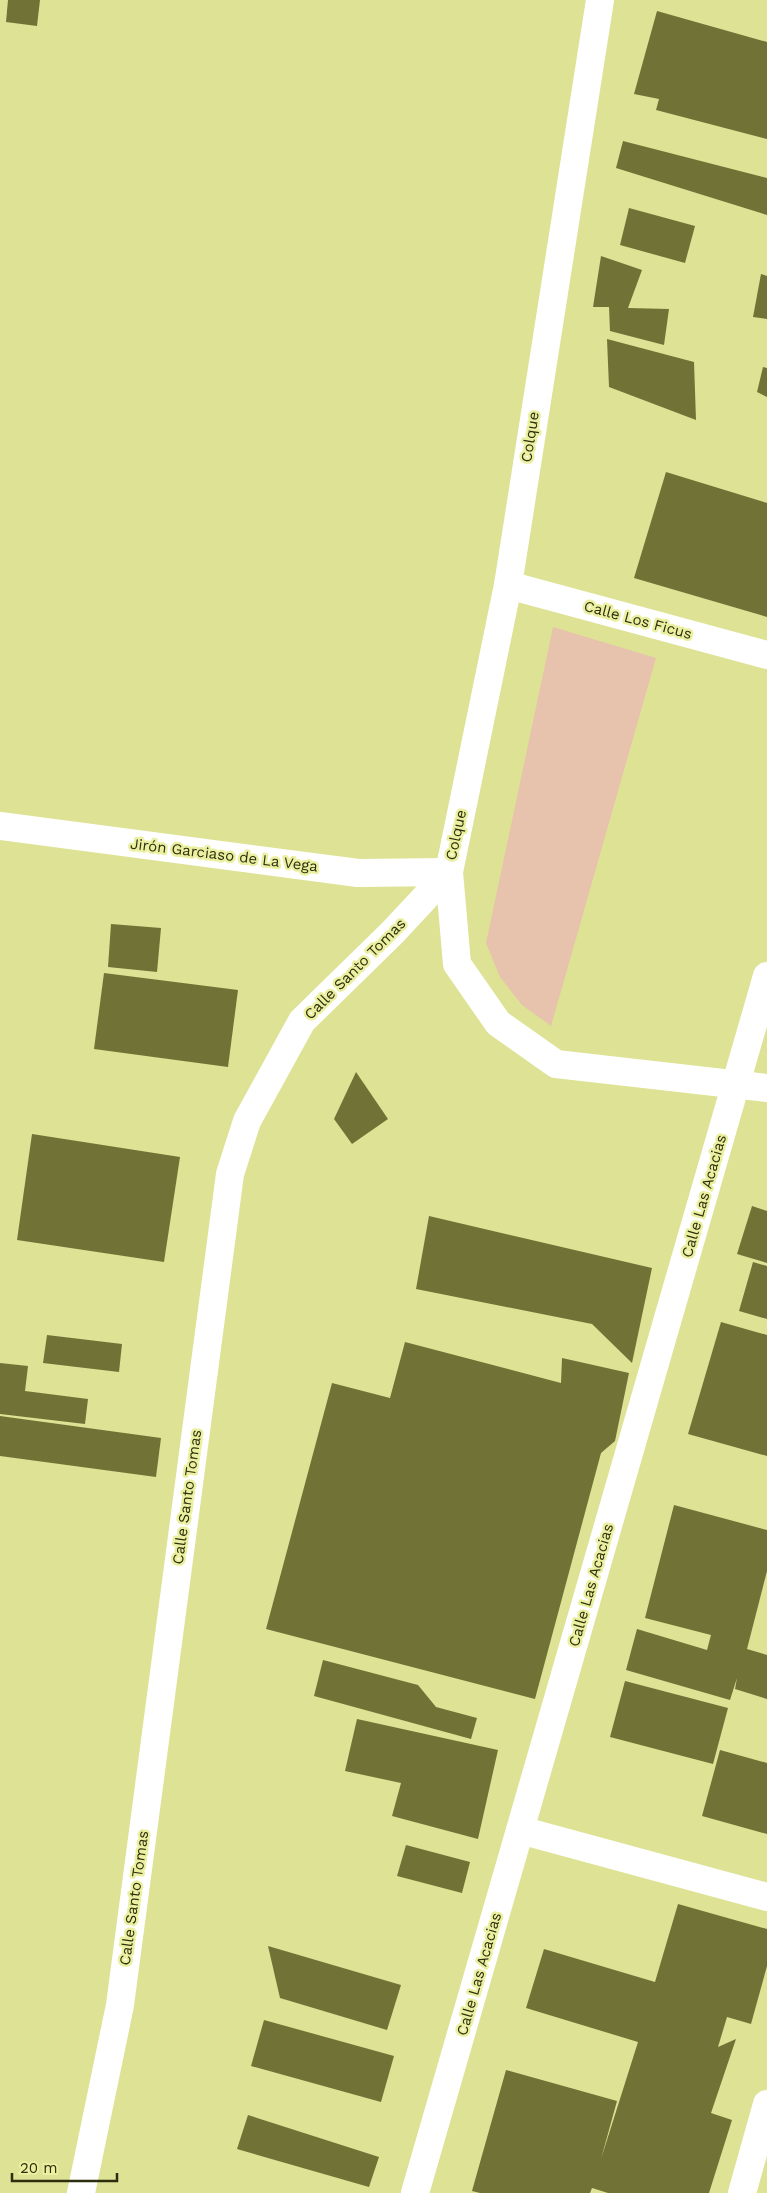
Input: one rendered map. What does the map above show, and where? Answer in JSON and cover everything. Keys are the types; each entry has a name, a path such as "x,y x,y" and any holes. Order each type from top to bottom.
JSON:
{"street":[{"name":"Colque","path":"449,872 508,585 600,0"},
{"name":"Calle Los Ficus","path":"508,585 767,655"},
{"name":"Jirón Garciaso de La Vega","path":"0,826 358,873 449,872"},
{"path":"449,872 457,964 498,1023 556,1064 767,1088"},
{"name":"Calle Santo Tomas","path":"81,2193 120,2005 230,1174 247,1121 302,1021 392,934 449,872"},
{"name":"Calle Las Acacias","path":"415,2193 767,976"},
{"path":"520,1830 767,1897"},
{"path":"742,2193 767,2104"}],"shaded area":[{"path":"553,627 656,658 551,1026 522,1005 500,977 486,943"}],"building":[{"path":"8,0 40,0 37,26 6,22"},
{"path":"657,11 767,42 767,139 656,110 659,99 634,94"},
{"path":"623,141 767,178 767,215 616,168"},
{"path":"629,208 695,226 685,263 620,245"},
{"path":"601,256 642,270 628,308 669,309 664,345 610,331 609,307 593,307"},
{"path":"761,274 767,276 767,319 753,317"},
{"path":"607,339 694,362 696,420 609,387"},
{"path":"763,367 767,368 767,397 757,392"},
{"path":"666,472 767,503 767,617 634,578"},
{"path":"111,924 161,928 157,972 108,967"},
{"path":"104,973 238,990 228,1067 94,1049"},
{"path":"356,1072 388,1119 352,1144 334,1119"},
{"path":"32,1134 180,1157 164,1262 17,1240"},
{"path":"752,1206 767,1211 767,1263 737,1254"},
{"path":"429,1216 652,1268 632,1363 592,1324 416,1289"},
{"path":"753,1262 767,1266 767,1319 739,1311"},
{"path":"721,1322 767,1335 767,1456 688,1434"},
{"path":"47,1335 122,1344 119,1372 43,1363"},
{"path":"405,1342 561,1383 562,1358 629,1373 615,1441 601,1453 535,1699 266,1629 332,1383 390,1398"},
{"path":"0,1363 28,1366 25,1391 88,1399 85,1424 0,1414"},
{"path":"0,1416 161,1438 156,1477 0,1456"},
{"path":"674,1505 767,1530 767,1571 747,1649 767,1655 767,1699 735,1689 737,1678 730,1700 626,1670 637,1629 707,1650 711,1635 645,1618"},
{"path":"323,1660 418,1685 436,1707 477,1718 471,1739 314,1696"},
{"path":"625,1681 728,1708 713,1764 610,1737"},
{"path":"357,1719 498,1750 478,1839 392,1816 401,1783 345,1771"},
{"path":"720,1750 767,1763 767,1834 702,1816"},
{"path":"406,1845 470,1862 462,1893 397,1876"},
{"path":"678,1904 767,1929 767,1966 751,2024 727,2017 718,2047 736,2039 711,2113 732,2120 709,2193 608,2193 592,2188 590,2193 480,2193 472,2191 506,2070 617,2101 601,2159 638,2042 526,2008 544,1949 655,1982"},
{"path":"268,1946 401,1985 387,2030 280,1998"},
{"path":"264,2020 394,2056 381,2102 251,2066"},
{"path":"248,2115 379,2157 369,2187 237,2149"}]}
